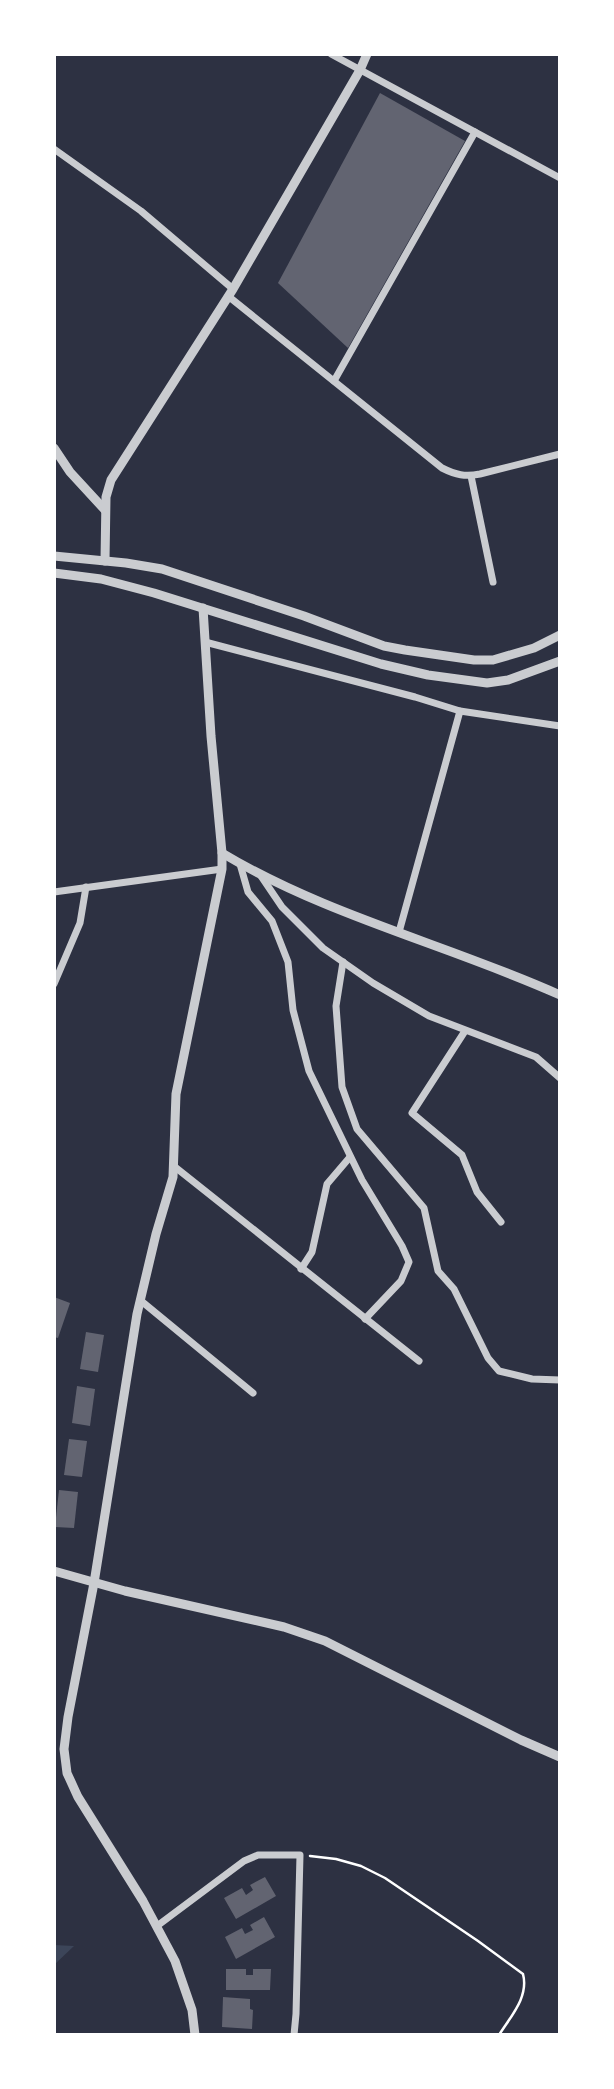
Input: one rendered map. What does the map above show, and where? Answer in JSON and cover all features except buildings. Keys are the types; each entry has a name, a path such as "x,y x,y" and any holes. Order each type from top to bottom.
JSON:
{"street":[{"path":"331,54 560,178"},
{"path":"105,561 106,510 111,480 230,293 368,54"},
{"path":"334,381 474,132"},
{"path":"54,149 141,211 230,293 442,468 455,474 471,476 560,454"},
{"path":"54,448 70,472 106,510"},
{"path":"471,476 493,582"},
{"path":"54,556 105,561 178,574 376,643 405,650 492,660 534,648 560,635"},
{"path":"54,573 119,583 381,664 440,677 487,683 508,680 557,665"},
{"path":"195,2035 192,2010 175,1961 157,1926 78,1797 65,1765 65,1736 94,1583 140,1300 175,1167 176,1094 222,869 203,608"},
{"path":"205,642 460,711 560,726"},
{"path":"398,932 460,711"},
{"path":"222,853 261,875 560,995"},
{"path":"240,864 248,892 272,921 288,962 293,1010 309,1071 350,1157 409,1262 401,1281 365,1319"},
{"path":"54,892 222,869"},
{"path":"261,875 282,907 323,948 373,983 429,1016 536,1057 560,1078"},
{"path":"54,984 80,923 86,887"},
{"path":"343,962 336,1006 341,1087 357,1129 424,1208 438,1271 454,1289 488,1358 499,1371 532,1379 560,1380"},
{"path":"465,1031 412,1113 462,1155 477,1192 501,1222"},
{"path":"301,1269 312,1252 327,1184 350,1157"},
{"path":"175,1167 419,1361"},
{"path":"140,1300 253,1393"},
{"path":"54,1570 94,1583 284,1627 325,1641 514,1737 560,1757"},
{"path":"157,1926 244,1861 258,1855 300,1855 294,2035"}],"path":[{"path":"300,1855 336,1858 361,1866 384,1878 523,1974 525,1990 521,2001 499,2035"}],"shaded area":[{"path":"54,1945 74,1946 54,1965"}]}
